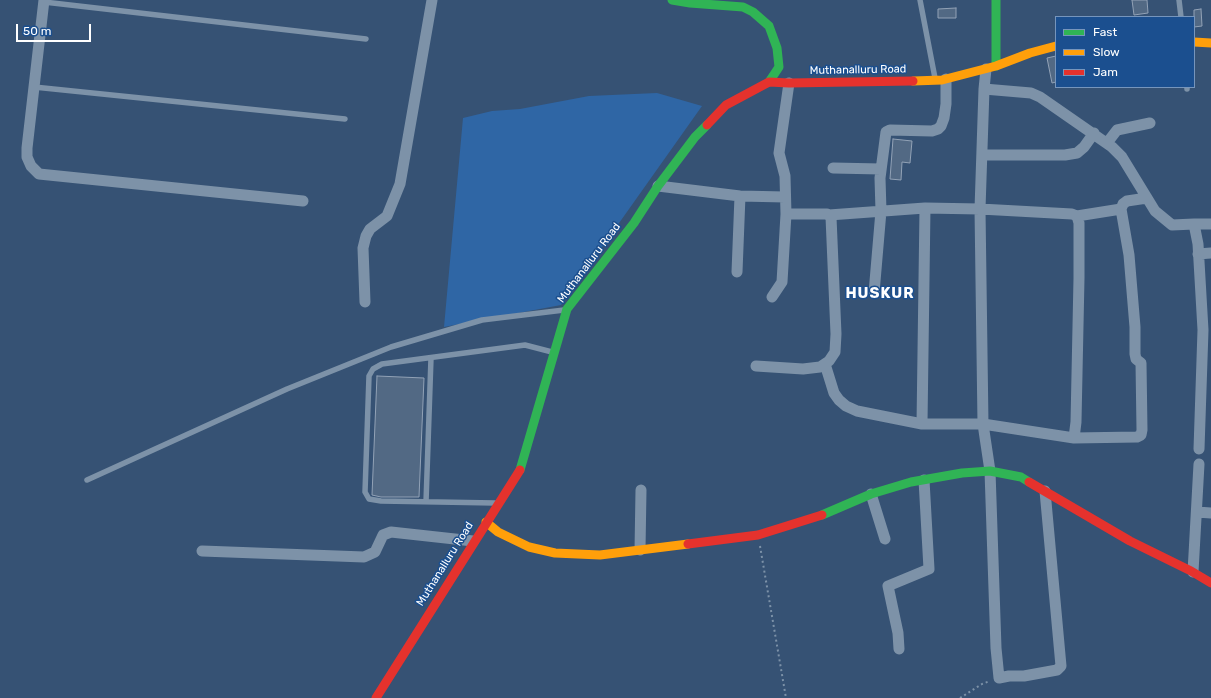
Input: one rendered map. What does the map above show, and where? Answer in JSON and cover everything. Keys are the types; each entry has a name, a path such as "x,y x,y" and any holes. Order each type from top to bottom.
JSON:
{"street":[{"path":"365,302 363,248 366,236 370,229 387,216 400,184 432,0"},
{"path":"672,0 690,3 743,7 753,12 769,26 777,48 779,67 769,82"},
{"path":"996,0 991,67 984,89 980,209 983,424 990,471 996,648 999,678 1024,676 1057,670 1061,666 1045,491"},
{"path":"44,1 26,148 30,166 39,174 303,201"},
{"path":"1195,42 1211,43"},
{"name":"Muthanalluru Road","path":"376,698 473,541 520,469 567,309 634,223 658,186 695,137 726,105 769,82 789,83 946,79 991,67 1030,53 1055,46"},
{"path":"874,293 881,210 880,178 886,132 887,130 938,129 944,118 946,104 946,79"},
{"path":"772,297 782,282 786,214 785,176 779,153 789,83"},
{"path":"984,89 1036,94 1094,133 1122,157 1155,211 1172,225 1211,224"},
{"path":"1107,143 1116,130 1150,123"},
{"path":"982,155 1066,155 1077,153 1084,147 1094,133"},
{"path":"833,168 881,169"},
{"path":"658,186 740,196 785,197"},
{"path":"737,272 740,196"},
{"path":"825,364 834,393 838,400 857,411 922,424 983,424 1074,438 1136,437 1141,435 1142,363 1136,359 1135,354 1135,327 1130,263 1121,209 1122,204 1127,201 1147,198"},
{"path":"786,214 830,215 881,210 926,208 980,209 1072,214 1076,216 1121,209"},
{"path":"922,424 926,208"},
{"path":"756,366 802,369 820,367 829,361 835,352 836,334 830,215"},
{"path":"1074,438 1076,422 1078,294 1078,223 1076,216"},
{"path":"1194,224 1198,244 1198,254 1207,318 1205,417 1199,449"},
{"path":"1198,254 1211,253"},
{"path":"1193,572 1199,464"},
{"path":"486,522 498,532 529,547 555,553 600,556 758,535 821,516 871,494 911,482 962,473 990,471 1021,477 1130,542 1193,572 1211,583"},
{"path":"899,649 898,634 888,586 930,569 924,480"},
{"path":"640,550 641,490"},
{"path":"871,494 885,539"},
{"path":"1197,512 1211,513"},
{"path":"202,551 364,557 375,552 384,535 391,532 473,541"}],"lane":[{"path":"920,0 935,80"},
{"path":"1179,0 1181,16"},
{"path":"44,1 366,39"},
{"path":"34,87 345,119"},
{"path":"88,480 287,389 391,347 482,320 567,309"},
{"path":"498,503 381,501 369,499 365,492 369,376 373,369 382,364 525,345 554,353"},
{"path":"426,502 431,358"}],"path":[{"path":"758,535 786,698"},
{"path":"960,698 982,684 999,678"}],"shaded area":[{"path":"657,93 702,106 561,305 444,327 463,118 492,111 520,109 589,96"}],"building":[{"path":"1132,0 1147,0 1148,13 1134,15"},
{"path":"956,8 956,18 938,18 938,9"},
{"path":"1201,9 1202,26 1195,27 1194,10"},
{"path":"1055,56 1055,82 1052,83 1047,58"},
{"path":"893,139 912,141 910,163 902,162 901,180 890,179"},
{"path":"377,376 424,378 419,497 381,497 372,495"}],"traffic: fast":[{"path":"672,0 690,3 743,7 753,12 769,26 777,48 779,67 769,82"},
{"path":"996,0 996,66"},
{"path":"520,470 567,309 634,223 658,186 695,137 707,125"},
{"path":"822,515 871,494 911,482 962,473 990,471 1021,477 1029,482"}],"traffic: slow":[{"path":"1195,42 1211,43"},
{"path":"913,81 942,80 996,66 1030,53 1055,46"},
{"path":"486,522 498,532 529,547 555,553 600,555 688,544"}],"traffic: jam":[{"path":"707,125 726,105 769,82 913,81"},
{"path":"376,698 520,470"},
{"path":"1029,482 1130,541 1191,571 1211,583"},
{"path":"688,544 758,535 822,515"}],"district":[{"name":"HUSKUR","path":"880,294"}]}
